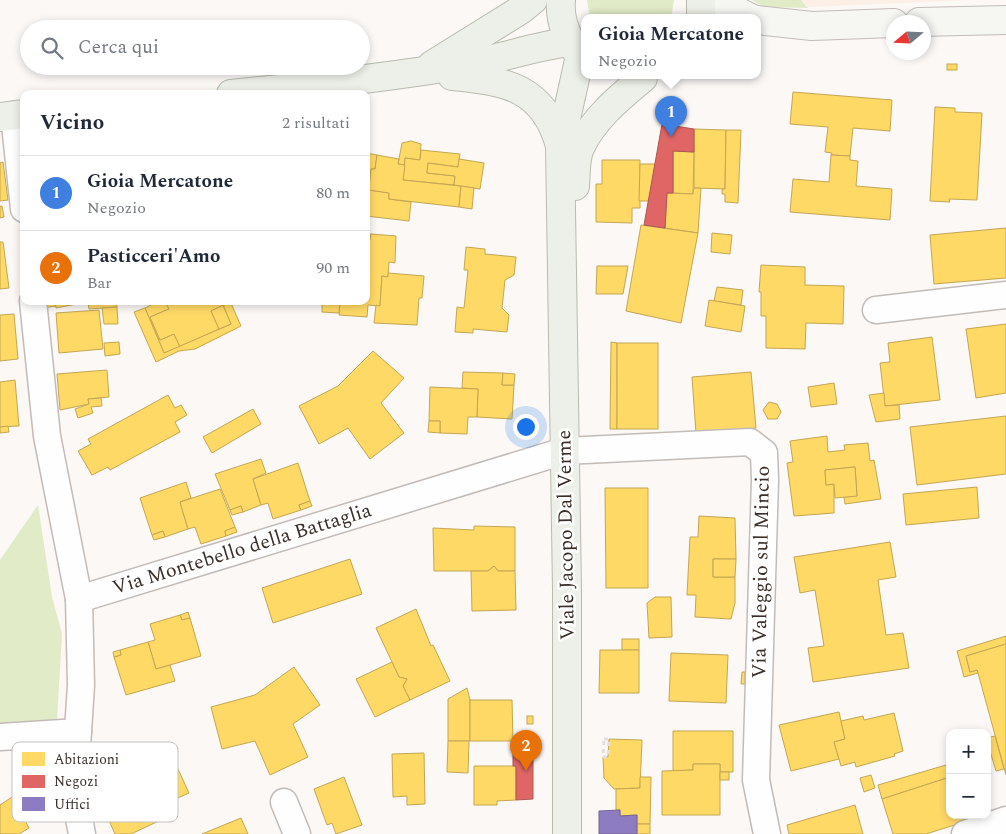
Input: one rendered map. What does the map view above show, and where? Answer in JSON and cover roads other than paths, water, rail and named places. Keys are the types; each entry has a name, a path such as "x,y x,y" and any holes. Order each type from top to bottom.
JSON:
{"main road":[{"path":"420,72 522,9 533,0"},
{"path":"561,0 562,23 578,53"},
{"path":"701,0 701,14"},
{"path":"714,0 743,14"},
{"path":"761,20 812,26 886,23"},
{"path":"931,22 1006,20"},
{"path":"761,39 812,26"},
{"path":"265,90 420,72 493,60 541,45 578,53"},
{"name":"Viale Jacopo Dal Verme","path":"567,834 560,146 578,53"},
{"path":"420,72 493,80 516,89 535,101 545,113 556,132 560,146"},
{"name":"Viale Jacopo Dal Verme","path":"562,236 574,198 576,164 580,148 591,130 620,96 643,79"}],"street":[{"path":"13,115 20,175"},
{"path":"876,310 1006,295"},
{"path":"33,305 47,436 78,599 82,685 77,742"},
{"name":"Via Valeggio sul Mincio","path":"564,451 750,442 764,453 765,480 756,780 767,834"},
{"name":"Via Montebello della Battaglia","path":"78,599 564,451"},
{"path":"0,737 78,732"},
{"path":"284,802 297,834"},
{"path":"965,834 1006,820"}],"place":[{"name":"Gioia Mercatone","path":"671,137"},
{"name":"Pasticceri'Amo","path":"526,771"}]}
